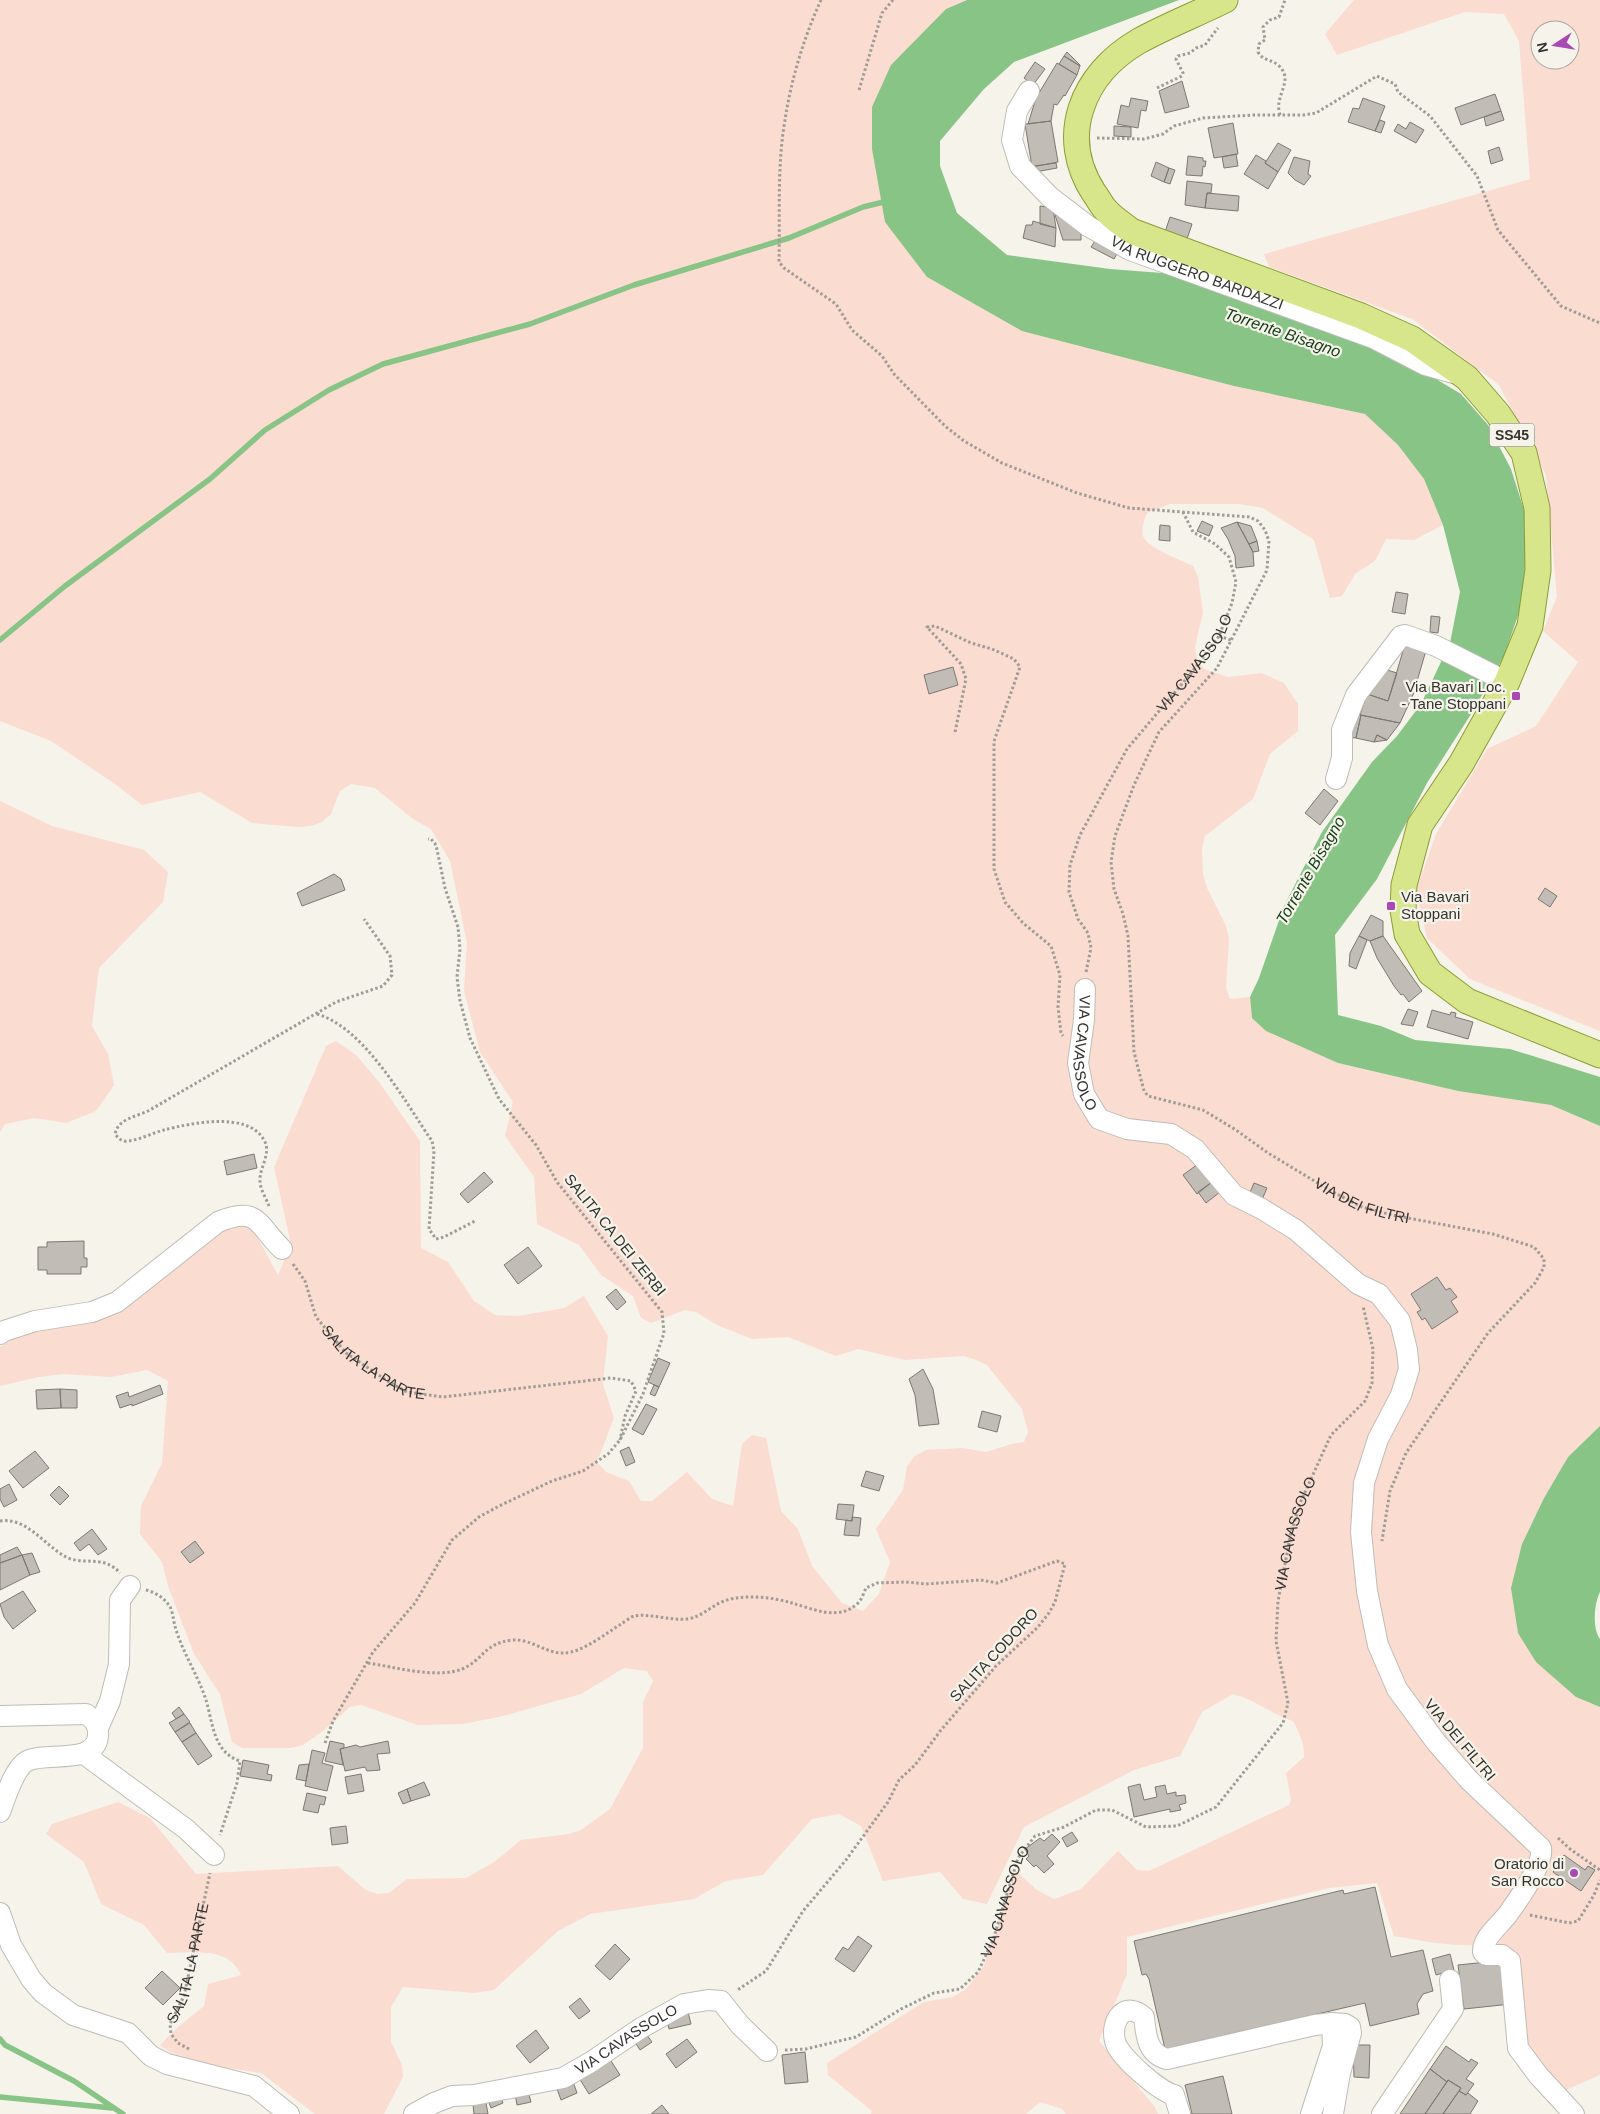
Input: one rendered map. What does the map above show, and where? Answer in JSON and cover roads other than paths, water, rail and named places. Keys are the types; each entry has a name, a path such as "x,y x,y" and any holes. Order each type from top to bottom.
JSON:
{"main road":[{"name":"SS45","path":"1225,0 1138,42 1113,61 1098,76 1086,94 1077,123 1079,158 1089,184 1105,209 1131,231 1361,316 1412,339 1466,378 1498,414 1524,453 1537,508 1538,570 1530,626 1501,680 1461,764 1420,825 1404,886 1403,910 1408,934 1430,973 1467,1001 1600,1055"}],"street":[{"name":"VIA RUGGERO BARDAZZI","path":"1029,91 1017,111 1012,140 1020,166 1050,197 1088,226 1130,250 1373,338 1425,365 1466,378"},
{"path":"1336,779 1342,758 1342,730 1356,695 1401,636 1405,635 1436,646 1501,680"},
{"name":"VIA CAVASSOLO","path":"1085,989 1084,1020 1078,1063 1084,1094 1099,1119 1127,1129 1171,1134 1195,1149 1234,1196 1262,1209 1296,1230 1358,1284 1378,1294 1400,1322 1407,1350 1409,1369 1401,1395 1378,1439 1364,1483 1361,1532 1367,1591 1378,1645 1397,1689 1436,1742 1470,1780 1541,1848 1542,1854 1538,1867 1509,1913 1485,1941 1483,1952 1486,1955 1502,1955 1510,1961 1518,2048 1564,2110"},
{"path":"0,1334 4,1330 35,1321 92,1312 118,1302 218,1222 233,1216 247,1215 256,1219 282,1250"},
{"path":"0,1812 15,1774 25,1762 42,1757 84,1754 94,1746 98,1738 98,1728 110,1701 119,1664 120,1600 130,1586"},
{"path":"0,1716 86,1714 93,1718 98,1728"},
{"path":"84,1754 186,1829 214,1855"},
{"path":"0,1913 11,1945 31,1979 43,1993 73,2014 128,2033 151,2056 167,2064 254,2086 289,2114"},
{"path":"1382,2114 1453,2009 1450,1980"},
{"name":"VIA CAVASSOLO","path":"414,2114 452,2096 474,2095 563,2078 591,2062 641,2028 684,2004 708,2000 721,2001 740,2025 767,2051"},
{"path":"1180,2114 1174,2095 1168,2093 1125,2059 1118,2050 1114,2040 1114,2029 1122,2013 1130,2010 1139,2012 1144,2017 1148,2041 1153,2052 1166,2059 1315,2025 1332,2023 1350,2026 1333,2114"},
{"path":"1311,2114 1333,2046 1332,2023"}],"water":[{"name":"Torrente Bisagno","path":"967,0 1179,0 1014,62 984,89 940,141 940,166 957,213 1007,255 1110,269 1175,274 1371,340 1461,394 1488,425 1511,469 1524,510 1526,559 1521,607 1504,656 1473,711 1427,783 1377,879 1335,935 1338,1015 1381,1026 1415,1040 1510,1049 1600,1077 1600,1126 1551,1105 1458,1091 1338,1063 1266,1031 1252,1018 1250,997 1259,978 1284,906 1322,832 1372,762 1397,736 1421,704 1450,643 1460,592 1443,525 1424,479 1398,445 1365,414 1234,386 1022,331 927,277 885,222 872,149 872,107 891,65 946,9"},
{"path":"1600,1426 1600,1592 1596,1603 1595,1622 1600,1639 1600,1707 1576,1697 1536,1662 1518,1633 1511,1588 1522,1544 1544,1498 1568,1457"}],"waterway":[{"path":"0,640 65,586 210,479 265,430 329,390 383,364 530,324 634,285 789,238 863,207 888,201"},
{"path":"0,2039 5,2045 74,2081 123,2114"},
{"path":"0,2097 112,2108"}],"place":[{"name":"Via Bavari Loc. - Tane Stoppani","path":"1516,696"},
{"name":"Via Bavari Stoppani","path":"1391,906"},
{"name":"Oratorio di San Rocco","path":"1574,1873"}]}
